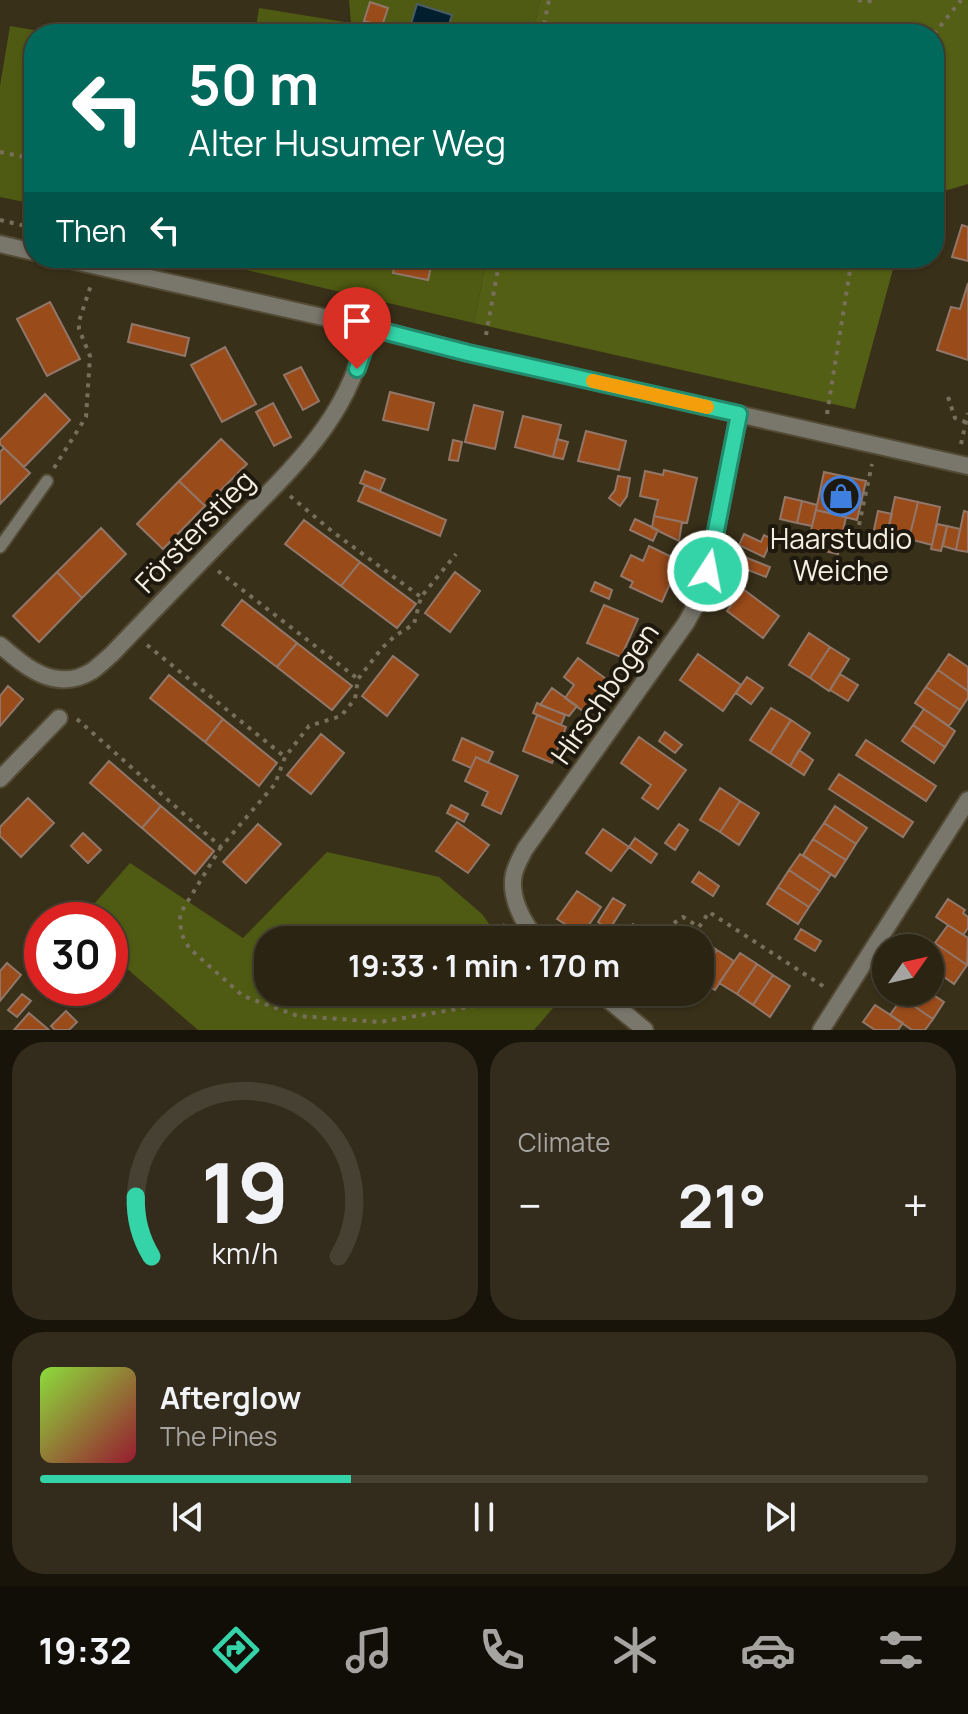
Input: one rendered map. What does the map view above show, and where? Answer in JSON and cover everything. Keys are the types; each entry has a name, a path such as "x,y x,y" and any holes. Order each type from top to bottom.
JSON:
{"street":[{"path":"0,244 24,250"},
{"path":"105,268 968,466"},
{"name":"Försterstieg","path":"0,645 45,677 70,680 91,671 112,654 275,485 330,422 350,389 364,349 367,327"},
{"name":"Hirschbogen","path":"528,926 517,909 514,875 525,849 696,605 708,571 739,414"},
{"path":"0,779 59,718"},
{"path":"821,1030 968,800"},
{"path":"616,1006 645,1030"}],"lane":[{"path":"0,547 47,481"}],"path":[{"path":"544,24 549,0"},
{"path":"858,0 875,0"},
{"path":"942,24 961,0"},
{"path":"0,152 24,157"},
{"path":"0,220 24,226"},
{"path":"486,335 498,268"},
{"path":"827,414 850,268"},
{"path":"47,481 86,417 90,356 79,321 92,282"},
{"path":"948,397 955,418 967,423"},
{"path":"961,444 968,413"},
{"path":"859,525 876,446"},
{"path":"275,485 421,597"},
{"path":"456,554 421,597 414,624 388,642 358,679 355,699 341,716 309,726 285,757 275,784 221,847 180,914 181,933 189,948 243,996 298,1016 380,1022 477,1006"},
{"path":"203,559 358,679"},
{"path":"132,633 285,757"},
{"path":"77,719 221,847"},
{"path":"700,926 709,912 842,998"},
{"path":"670,926 683,917 697,926"},
{"path":"380,1022 381,1030"}],"green space":[{"path":"349,0 540,0 535,24 257,24 259,8 351,23"},
{"path":"540,0 968,0 968,184 944,191 944,24 535,24"},
{"path":"10,26 24,28 24,202 0,197 0,86"},
{"path":"238,268 485,268 474,323"},
{"path":"485,268 893,268 855,409 474,323"},
{"path":"327,852 439,877 482,914 491,926 255,926"},
{"path":"130,863 243,938 254,927 254,1006 555,1006 534,1030 198,1030 128,970 128,902 96,902"}],"water":[{"path":"417,4 452,15 449,24 411,24"}],"building":[{"path":"370,2 388,8 383,24 364,21"},
{"path":"962,225 968,227 968,261 952,257"},
{"path":"394,268 431,268 428,280 393,273"},
{"path":"968,283 968,360 937,350 951,307 960,309"},
{"path":"50,302 80,359 47,376 17,319"},
{"path":"132,324 189,338 185,356 128,342"},
{"path":"225,347 256,404 222,422 191,365"},
{"path":"301,367 319,401 303,410 284,375"},
{"path":"390,392 434,403 428,430 383,420"},
{"path":"45,394 70,420 24,467 0,444 0,440"},
{"path":"273,403 291,437 274,446 256,412"},
{"path":"474,405 503,412 495,449 465,442"},
{"path":"523,416 561,425 553,457 515,447"},
{"path":"586,431 626,441 619,470 578,461"},
{"path":"221,439 247,464 205,506 179,481"},
{"path":"557,439 568,442 563,459 553,457"},
{"path":"453,440 462,442 458,461 449,460"},
{"path":"4,448 30,473 0,504 0,452"},
{"path":"664,470 697,478 687,523 654,516 658,500 640,496 645,471 663,475"},
{"path":"365,471 385,479 380,491 360,483"},
{"path":"824,472 866,481 857,520 816,510"},
{"path":"618,476 630,478 627,496 620,506 609,498 615,490"},
{"path":"179,481 205,506 163,549 137,524"},
{"path":"365,485 446,520 440,536 358,501"},
{"path":"785,497 802,501 797,523 780,519"},
{"path":"895,497 918,502 909,539 887,534"},
{"path":"802,501 817,505 812,526 797,523"},
{"path":"918,502 940,507 932,545 909,539"},
{"path":"816,510 846,517 838,554 807,547"},
{"path":"878,511 892,514 885,542 872,539"},
{"path":"964,511 968,512 968,552 956,550"},
{"path":"654,516 682,522 679,541 652,528"},
{"path":"635,519 658,530 653,541 630,530"},
{"path":"304,520 360,562 341,586 285,544"},
{"path":"937,524 947,526 941,551 931,549"},
{"path":"947,526 960,529 956,550 943,546"},
{"path":"101,528 126,554 82,598 57,572"},
{"path":"744,534 761,542 764,535 772,539 764,557 739,545"},
{"path":"649,546 680,561 662,602 630,587 633,582 621,576 631,555 643,561"},
{"path":"742,556 770,567 766,577 738,566"},
{"path":"360,562 416,604 397,628 341,586"},
{"path":"57,572 82,598 39,642 13,616"},
{"path":"455,572 480,591 450,632 425,613"},
{"path":"595,582 612,590 609,599 591,591"},
{"path":"743,589 779,616 763,638 727,611"},
{"path":"242,600 297,643 277,667 222,625"},
{"path":"604,605 638,619 621,657 587,643"},
{"path":"809,633 830,647 810,678 789,665"},
{"path":"297,643 352,686 332,710 277,667"},
{"path":"830,647 849,659 829,691 810,678"},
{"path":"698,654 741,685 723,711 680,680"},
{"path":"949,654 968,667 968,691 938,670"},
{"path":"393,656 418,675 387,716 362,696"},
{"path":"578,658 610,682 587,714 565,698 574,685 564,677"},
{"path":"938,670 968,691 968,698 960,710 926,687"},
{"path":"840,674 858,685 848,701 830,690"},
{"path":"169,675 223,719 205,742 150,698"},
{"path":"747,677 763,688 751,704 736,693"},
{"path":"8,686 23,699 0,726 0,696"},
{"path":"926,687 960,710 949,726 915,703"},
{"path":"552,688 577,706 569,716 540,705"},
{"path":"537,703 565,715 561,725 533,713"},
{"path":"771,708 791,720 770,753 750,740"},
{"path":"924,709 955,731 945,747 913,725"},
{"path":"537,715 566,727 552,763 523,751"},
{"path":"223,719 277,763 259,786 205,742"},
{"path":"791,720 810,733 790,766 770,753"},
{"path":"913,725 945,747 934,763 902,741"},
{"path":"665,732 682,745 675,753 659,741"},
{"path":"321,734 344,753 311,794 287,775"},
{"path":"639,737 686,770 658,809 642,798 651,785 621,763"},
{"path":"462,738 493,752 488,763 476,757 471,768 453,760"},
{"path":"866,740 936,786 926,801 856,755"},
{"path":"799,750 813,760 804,775 790,766"},
{"path":"476,757 518,776 501,814 482,805 488,792 465,781"},
{"path":"109,761 161,806 142,828 90,783"},
{"path":"839,774 913,822 903,837 829,789"},
{"path":"720,788 740,801 720,832 700,820"},
{"path":"28,798 54,823 21,857 0,836 0,827"},
{"path":"740,801 759,813 739,845 720,832"},
{"path":"451,805 468,814 464,822 447,813"},
{"path":"161,806 214,851 195,874 142,828"},
{"path":"835,806 867,828 856,844 824,823"},
{"path":"457,822 489,845 468,873 436,851"},
{"path":"824,823 856,844 846,860 813,839"},
{"path":"258,824 281,844 246,883 223,862"},
{"path":"679,824 688,830 675,850 665,843"},
{"path":"603,829 629,847 611,871 586,853"},
{"path":"83,833 101,850 88,863 71,846"},
{"path":"635,838 657,854 651,863 629,847"},
{"path":"813,839 846,860 835,877 803,855"},
{"path":"800,854 831,874 820,891 789,870"},
{"path":"789,870 820,891 809,907 778,887"},
{"path":"699,872 719,886 713,896 692,882"},
{"path":"778,887 809,907 798,924 767,904"},
{"path":"577,891 601,907 588,926 568,926 557,919"},
{"path":"613,898 625,905 612,926 598,922"},
{"path":"948,899 965,910 963,913 968,917 968,928 963,935 936,917"},
{"path":"948,925 968,938 967,965 944,949 944,934 942,934"},
{"path":"801,929 821,941 815,951 795,939"},
{"path":"944,949 967,965 954,984 944,977"},
{"path":"717,950 734,961 715,990 714,989 714,955"},
{"path":"740,953 757,964 737,994 719,983"},
{"path":"7,963 21,975 0,1001 0,971"},
{"path":"757,964 773,975 753,1005 737,994"},
{"path":"773,975 790,986 770,1017 753,1005"},
{"path":"22,994 24,996 24,1006 27,1006 17,1017 8,1010"},
{"path":"877,1006 903,1023 898,1030 875,1030 863,1022"},
{"path":"896,1006 914,1006 933,1019 925,1030 912,1030 890,1015"},
{"path":"914,1006 941,1006 933,1019"},
{"path":"66,1011 77,1022 69,1030 55,1030 51,1026"},
{"path":"29,1013 49,1030 14,1030"}],"slow traffic":[{"path":"593,381 707,407"}],"place":[{"name":"Haarstudio Weiche","path":"841,496"}],"route":[{"path":"357,369 367,327 739,414 708,571"}]}
